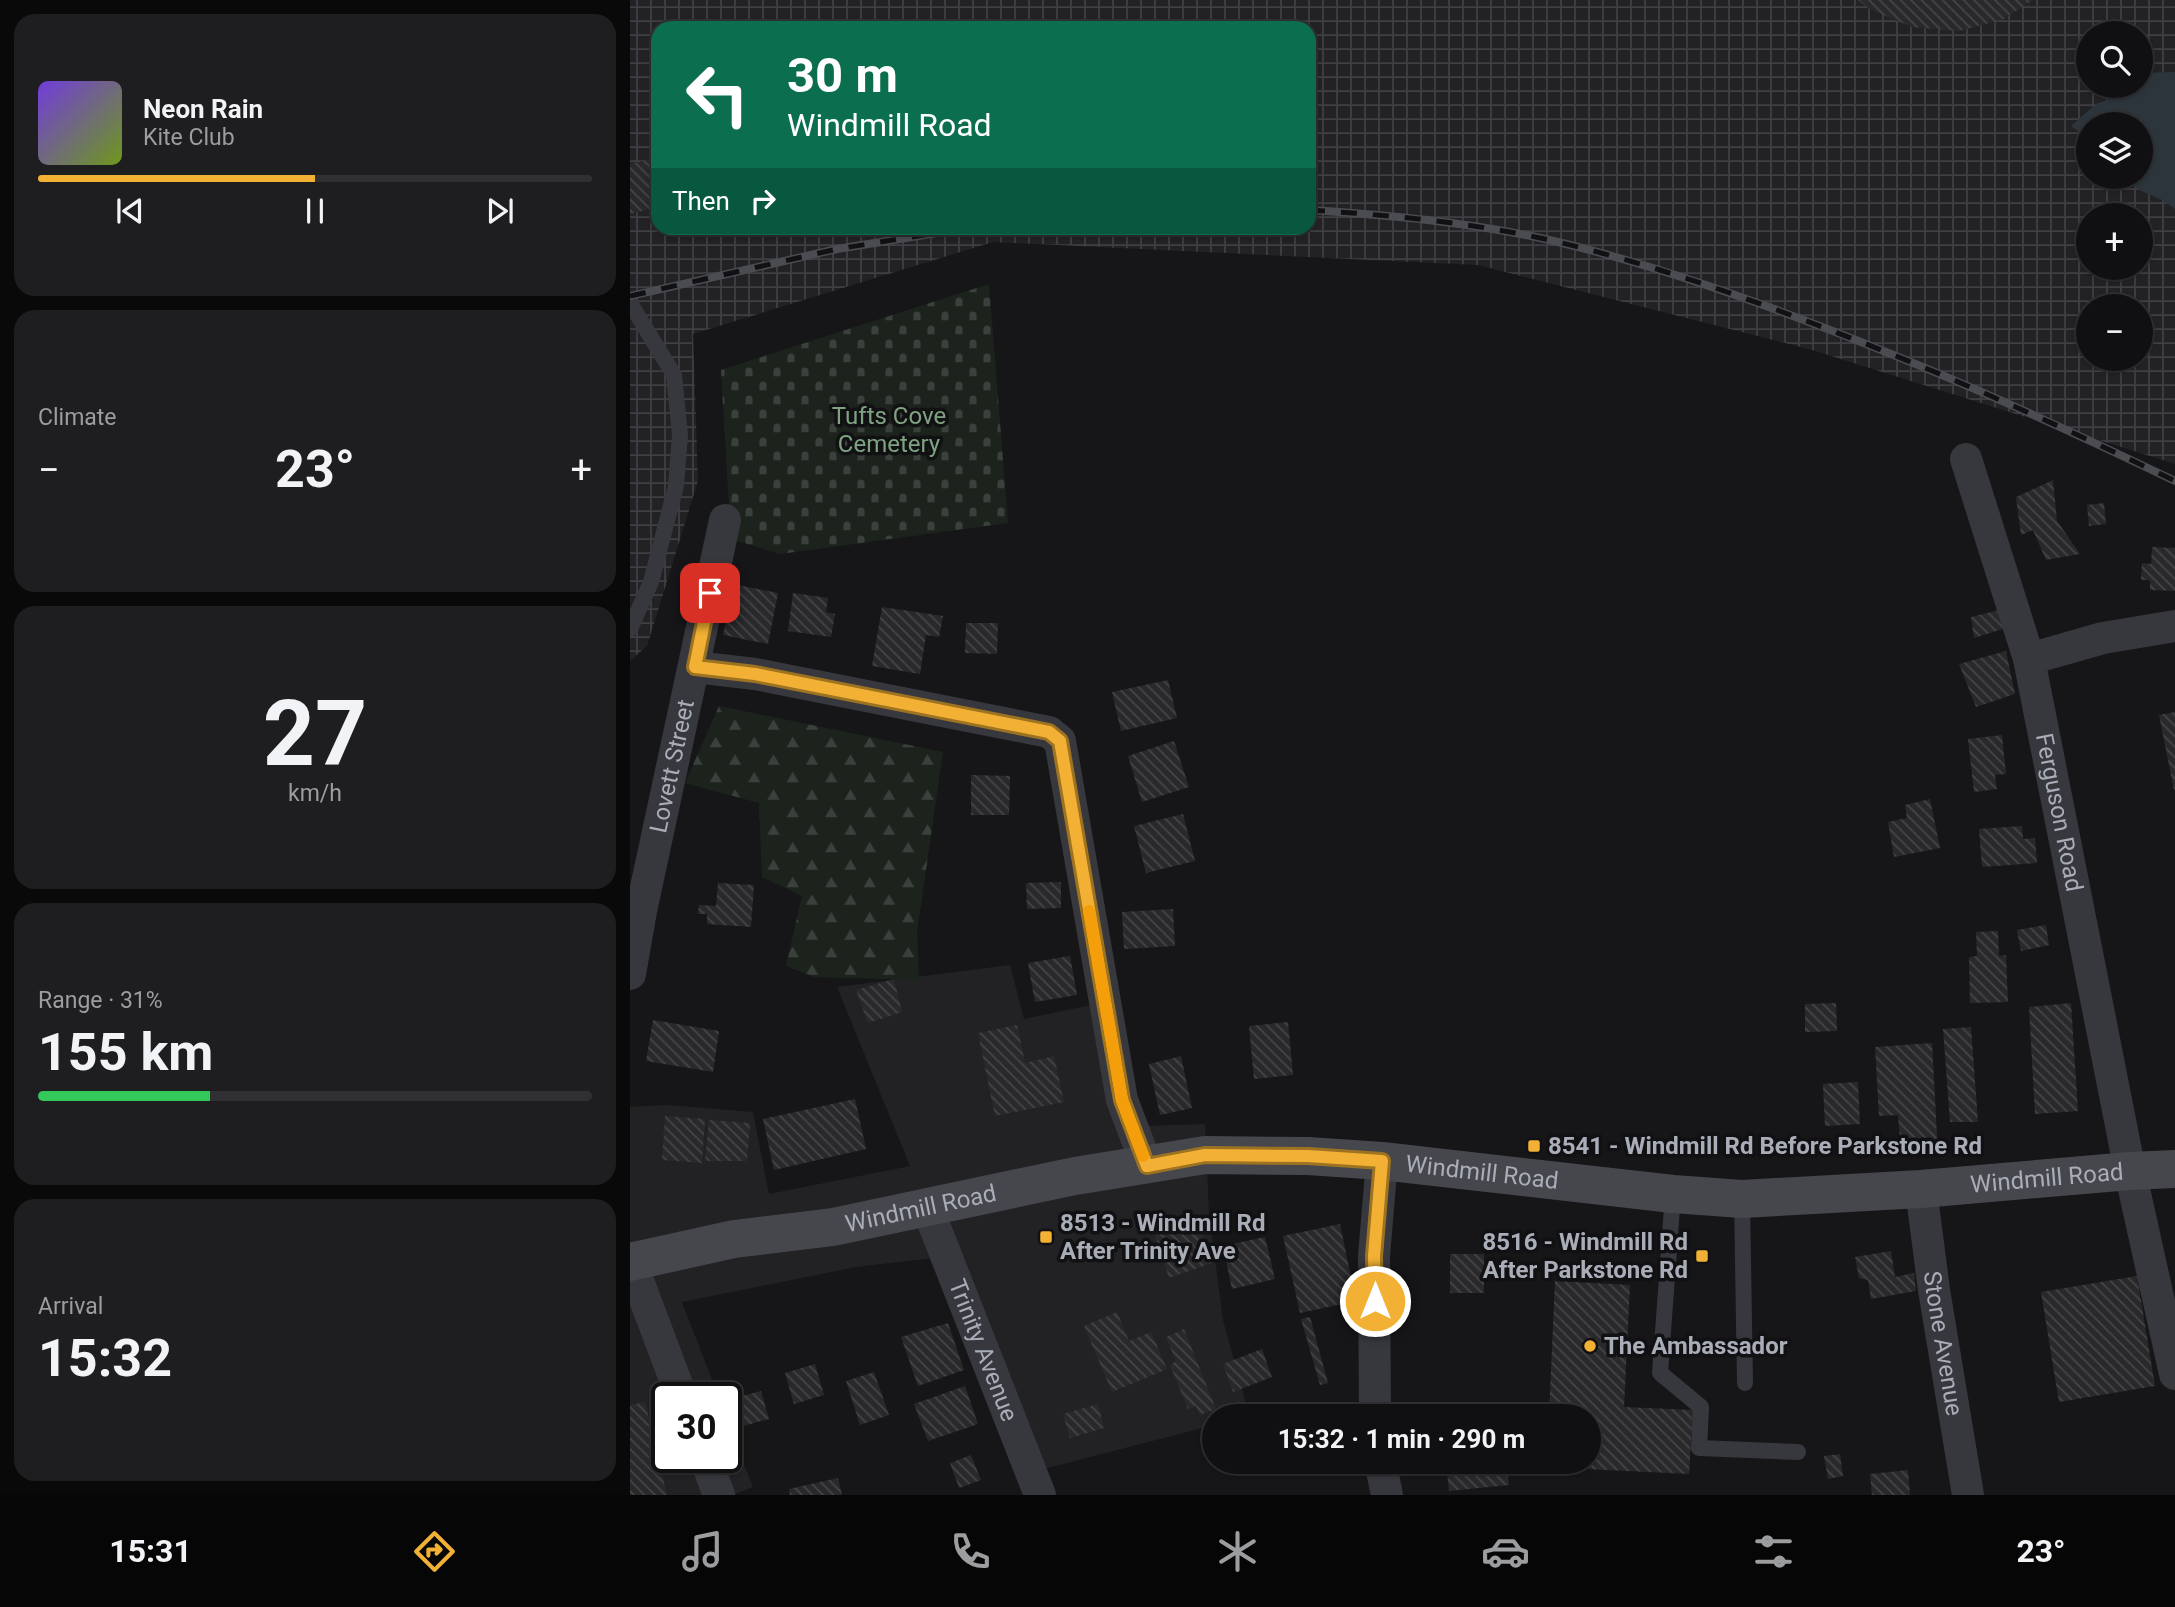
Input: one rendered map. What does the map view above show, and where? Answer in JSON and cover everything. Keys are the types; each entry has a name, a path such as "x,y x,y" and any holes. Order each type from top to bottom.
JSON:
{"main road":[{"name":"Windmill Road","path":"631,1262 734,1238 833,1227 1075,1176 1205,1155 1308,1156 1382,1161 1673,1194 1742,1199 1921,1189 2175,1169"}],"street":[{"name":"Ferguson Road","path":"1966,459 2029,659 2130,1171 2175,1374"},
{"name":"Lovett Street","path":"630,974 641,911 725,520"},
{"path":"2029,659 2103,638 2175,626"},
{"path":"695,667 755,674 1049,732 1060,741 1122,1100 1147,1166"},
{"path":"1375,1404 1374,1256 1382,1161"},
{"name":"Stone Avenue","path":"1921,1189 1934,1290 1968,1495"},
{"name":"Trinity Avenue","path":"927,1207 1040,1495"},
{"path":"631,1262 676,1382"},
{"path":"711,1473 719,1495"},
{"path":"1383,1474 1387,1495"}],"lane":[{"path":"630,303 674,375 680,435 676,486 651,582 630,629"},
{"path":"1673,1194 1660,1373 1701,1407 1699,1448 1798,1452"},
{"path":"1742,1199 1745,1384"}],"shaded area":[{"path":"630,0 2175,0 2175,464 1809,349 1478,265 993,242 693,334 698,481 647,646 630,661"},
{"path":"2175,72 2175,209 2138,189 2153,189 2153,112 2087,112 2096,104 2113,98 2153,98 2153,73"},
{"path":"1010,965 1024,1019 1115,1000 1141,1126 1205,1124 1209,1213 1223,1320 1246,1404 1202,1404 1202,1428 1036,1471 951,1256 856,1267 682,1302 713,1382 651,1382 651,1473 742,1473 742,1459 753,1487 733,1495 630,1495 630,1107 668,1105 753,1112 769,1194 910,1166 837,987"}],"green space":[{"name":"Tufts Cove Cemetery","path":"989,284 1008,523 780,554 731,539 721,370"},
{"path":"719,706 943,752 917,932 919,980 814,977 786,966 802,896 762,877 759,803 685,783"}],"building":[{"path":"1858,0 2033,0 2004,19 1959,31 1912,27 1869,9"},
{"path":"651,159 651,209 630,214 630,164"},
{"path":"2053,480 2057,521 2080,554 2046,560 2033,530 2021,535 2016,497"},
{"path":"2104,503 2106,524 2089,526 2087,505"},
{"path":"2152,547 2175,548 2175,591 2150,590 2150,580 2141,580 2142,563 2151,564"},
{"path":"733,584 778,593 768,644 723,635"},
{"path":"793,593 828,598 826,612 835,614 831,637 788,631"},
{"path":"882,607 943,616 939,637 926,635 920,674 872,666"},
{"path":"1999,610 2003,629 1974,638 1971,617"},
{"path":"966,623 998,623 997,654 965,653"},
{"path":"2006,651 2015,694 1976,707 1959,664"},
{"path":"1168,680 1177,718 1121,731 1112,692"},
{"path":"2175,712 2175,790 2174,790 2159,715"},
{"path":"2002,735 2006,774 1995,775 1997,789 1974,792 1968,739"},
{"path":"1174,741 1189,787 1142,802 1128,756"},
{"path":"971,775 1010,776 1009,815 971,815"},
{"path":"1930,799 1940,848 1894,857 1888,822 1907,818 1905,805"},
{"path":"1183,814 1195,861 1146,873 1134,826"},
{"path":"2022,826 2023,839 2035,838 2037,863 1982,867 1979,829"},
{"path":"1061,882 1061,908 1027,909 1026,883"},
{"path":"718,883 754,885 751,927 707,924 707,914 698,914 699,905 716,906"},
{"path":"1173,909 1175,946 1124,949 1122,912"},
{"path":"2046,925 2049,945 2021,951 2017,930"},
{"path":"1998,931 1999,956 2006,955 2008,1002 1970,1003 1969,957 1977,956 1976,932"},
{"path":"1070,956 1077,995 1035,1002 1028,963"},
{"path":"894,979 902,1012 868,1023 856,990"},
{"path":"1836,1003 1837,1031 1805,1032 1805,1004"},
{"path":"2071,1003 2078,1111 2035,1114 2029,1007"},
{"path":"653,1020 719,1031 713,1072 646,1061"},
{"path":"1288,1022 1293,1075 1254,1079 1249,1026"},
{"path":"1017,1025 1025,1063 1054,1056 1064,1102 995,1116 978,1033"},
{"path":"1971,1027 1978,1122 1950,1122 1943,1029"},
{"path":"1932,1043 1938,1153 1901,1155 1898,1115 1879,1116 1875,1047"},
{"path":"1181,1056 1192,1108 1160,1115 1149,1064"},
{"path":"1858,1082 1860,1124 1825,1126 1823,1084"},
{"path":"855,1099 866,1149 774,1170 763,1119"},
{"path":"665,1116 705,1119 702,1163 662,1160"},
{"path":"709,1120 750,1123 747,1161 705,1161"},
{"path":"1197,1220 1212,1263 1169,1278 1155,1235"},
{"path":"1340,1224 1356,1301 1300,1313 1283,1236"},
{"path":"1265,1237 1275,1279 1232,1289 1223,1246"},
{"path":"1891,1251 1895,1277 1914,1273 1916,1291 1871,1299 1868,1280 1859,1278 1855,1257"},
{"path":"1450,1254 1484,1254 1484,1293 1450,1293"},
{"path":"2137,1276 2155,1386 2059,1402 2041,1292"},
{"name":"The Ambassador","path":"1555,1281 1630,1285 1624,1407 1693,1410 1689,1474 1601,1470 1601,1404 1550,1404"},
{"path":"1117,1312 1129,1341 1151,1332 1167,1369 1112,1392 1084,1326"},
{"path":"1310,1317 1328,1383 1320,1385 1301,1319"},
{"path":"948,1323 964,1370 918,1386 901,1337"},
{"path":"1184,1329 1214,1404 1202,1404 1202,1414 1196,1406 1188,1409 1170,1365 1176,1361 1166,1337"},
{"path":"1262,1349 1272,1377 1233,1392 1223,1364"},
{"path":"815,1364 824,1395 794,1404 785,1373"},
{"path":"874,1372 889,1415 860,1425 846,1381"},
{"path":"965,1386 978,1424 928,1441 914,1404"},
{"path":"761,1391 769,1419 742,1426 742,1396"},
{"path":"645,1402 651,1427 651,1473 662,1473 667,1495 630,1495 630,1405"},
{"path":"1098,1404 1104,1428 1070,1438 1063,1414"},
{"path":"1840,1454 1843,1476 1828,1479 1824,1456"},
{"path":"971,1455 981,1480 959,1488 950,1463"},
{"path":"1908,1470 1910,1495 1872,1495 1870,1474"},
{"path":"1447,1474 1508,1474 1509,1485 1449,1491"},
{"path":"838,1478 842,1495 790,1495 789,1489"}],"railway":[{"path":"1316,210 1427,220 1516,233 1580,247 1682,277 1784,312 1908,361 2175,481"},
{"path":"630,296 837,249 924,235"}],"slow traffic":[{"path":"1089,911 1122,1100 1143,1156"}],"place":[{"name":"8541 - Windmill Rd Before Parkstone Rd","path":"1534,1146"},
{"name":"8513 - Windmill Rd After Trinity Ave","path":"1046,1237"},
{"name":"8516 - Windmill Rd After Parkstone Rd","path":"1702,1256"},
{"name":"The Ambassador","path":"1590,1346"}],"route":[{"path":"710,593 695,667 755,674 1049,732 1060,741 1122,1100 1147,1166 1205,1155 1308,1156 1382,1161 1374,1256 1375,1301"}]}
